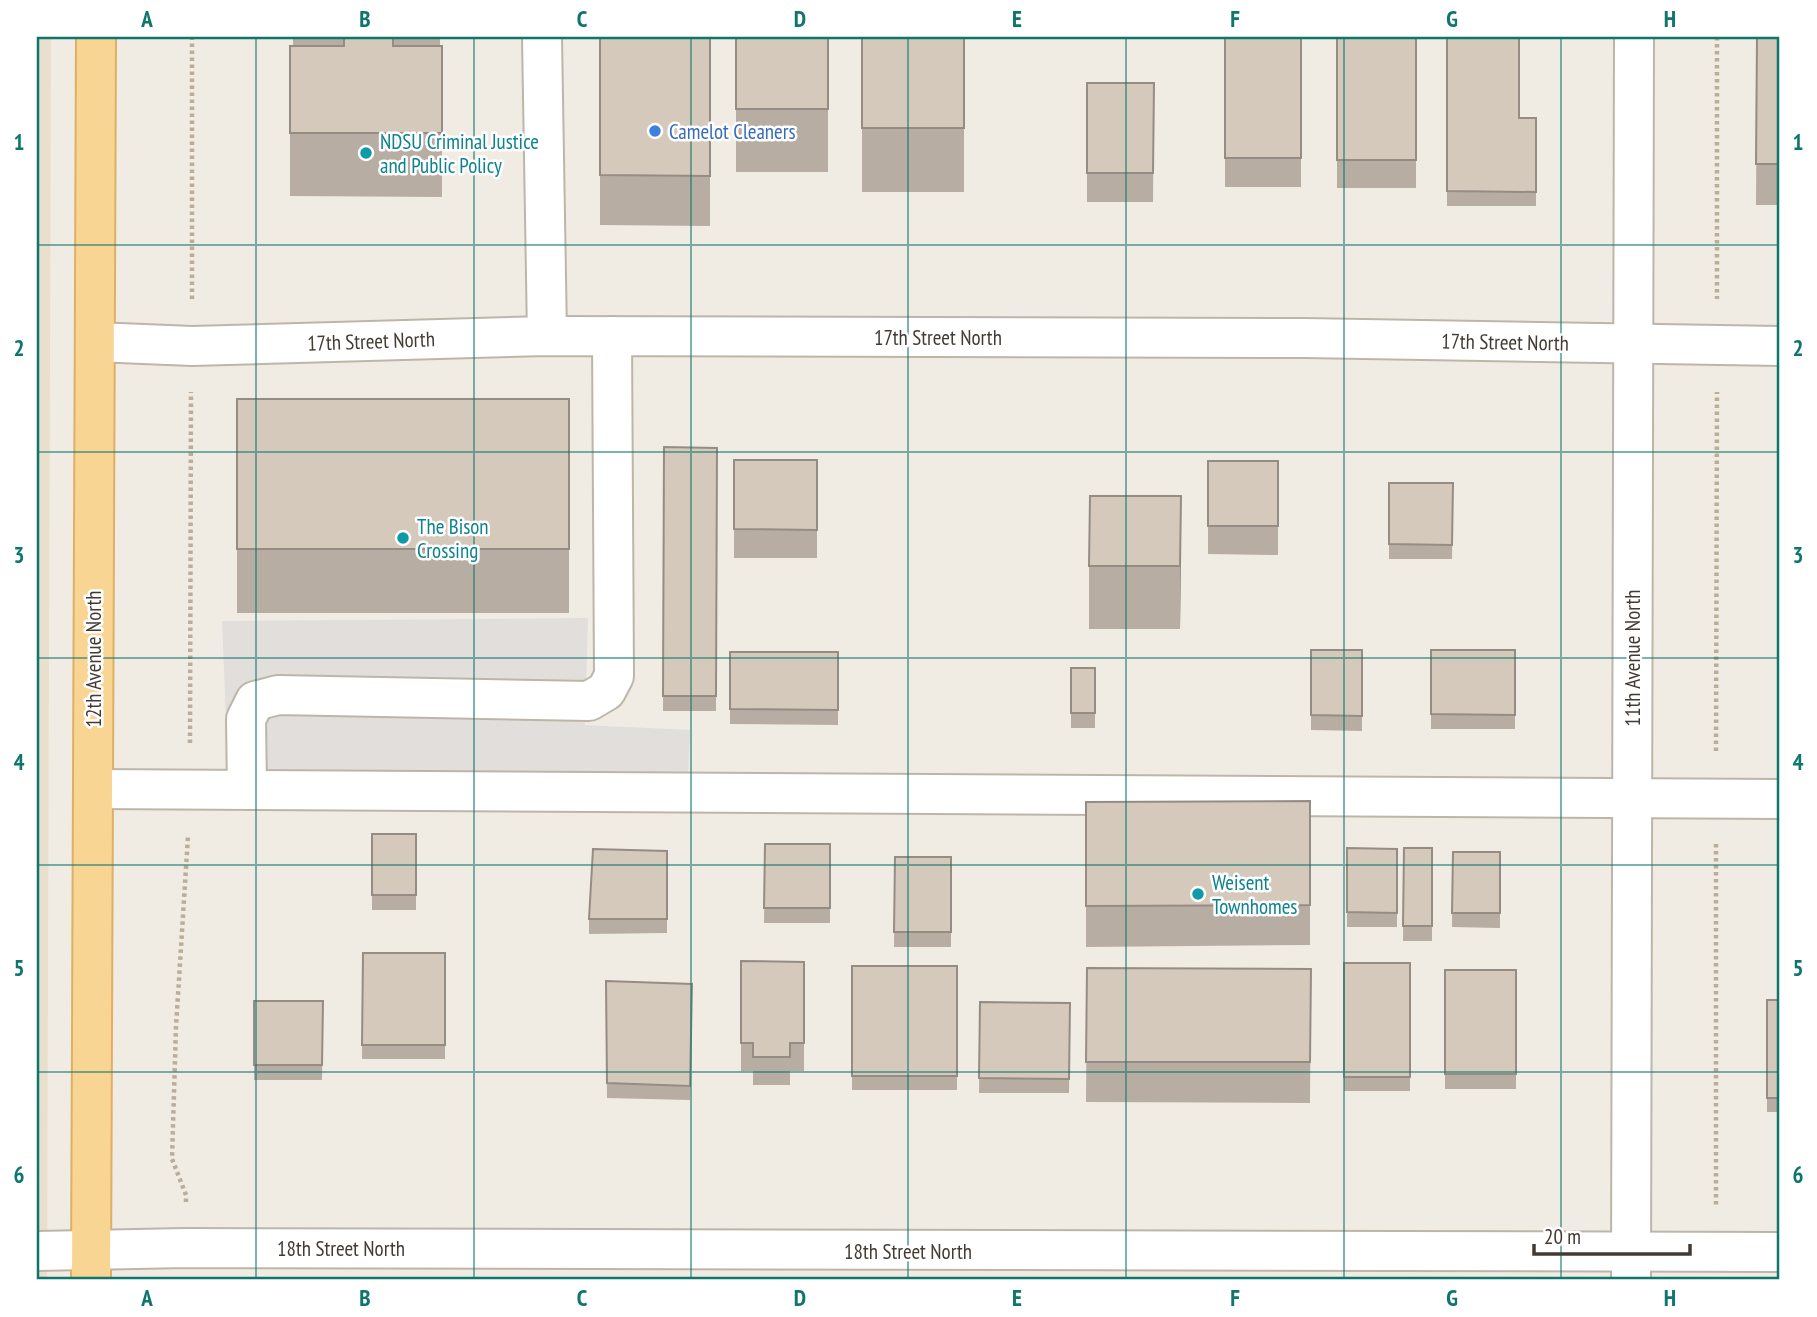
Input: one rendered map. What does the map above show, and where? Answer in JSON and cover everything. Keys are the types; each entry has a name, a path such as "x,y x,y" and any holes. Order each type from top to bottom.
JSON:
{"main road":[{"name":"12th Avenue North","path":"90,1265 96,37"}],"street":[{"path":"542,37 547,336"},
{"name":"11th Avenue North","path":"1632,1267 1634,37"},
{"name":"17th Street North","path":"95,342 192,346 612,336 1304,338 1780,346"},
{"path":"247,790 246,719 255,701 278,695 589,701 606,691 614,676 612,336"},
{"path":"93,789 1780,799"},
{"name":"18th Street North","path":"37,1251 90,1265 185,1248 1632,1267 1716,1252 1780,1252"}],"path":[{"path":"185,1248 186,1195 172,1159 176,1027 188,859 192,37"},
{"path":"1716,1252 1717,37"}],"shaded area":[{"path":"37,37 51,37 47,1280 37,1280"},
{"path":"588,618 585,725 690,730 688,779 228,770 222,621"}],"building":[{"path":"344,37 393,37 393,46 442,46 442,133 290,133 290,46 344,46"},
{"name":"Camelot Cleaners","path":"600,37 710,37 710,176 600,175"},
{"path":"736,37 828,37 828,109 736,109"},
{"path":"862,37 964,37 964,128 862,128"},
{"path":"1225,37 1301,37 1301,158 1225,158"},
{"path":"1337,37 1416,37 1416,160 1337,160"},
{"path":"1447,37 1519,37 1519,118 1536,118 1536,192 1447,191"},
{"path":"1757,37 1780,37 1780,164 1756,164"},
{"path":"1087,83 1154,83 1153,173 1087,173"},
{"path":"237,399 569,399 569,549 237,549"},
{"path":"664,447 717,448 716,696 663,696"},
{"path":"734,460 817,460 817,530 734,529"},
{"path":"1208,461 1278,461 1278,526 1208,526"},
{"path":"1389,483 1453,483 1452,545 1389,544"},
{"path":"1090,496 1181,496 1180,566 1089,566"},
{"path":"1311,650 1362,650 1362,716 1311,715"},
{"path":"1431,650 1515,650 1515,715 1431,714"},
{"path":"730,652 838,652 838,710 730,709"},
{"path":"1071,668 1095,668 1095,713 1071,713"},
{"name":"Weisent Townhomes","path":"1310,801 1310,905 1086,906 1086,802"},
{"path":"372,834 416,834 416,895 372,895"},
{"path":"765,844 830,844 830,908 764,908"},
{"path":"1347,848 1397,849 1397,913 1347,912"},
{"path":"1404,848 1432,848 1432,926 1403,926"},
{"path":"593,849 667,851 667,919 589,919"},
{"path":"1453,852 1500,852 1500,913 1452,913"},
{"path":"895,857 951,857 951,932 894,932"},
{"path":"363,953 445,953 445,1045 362,1045"},
{"path":"741,961 804,962 804,1043 790,1043 790,1057 753,1057 753,1043 741,1043"},
{"path":"1344,963 1410,963 1410,1077 1344,1077"},
{"path":"852,966 957,966 957,1076 852,1076"},
{"path":"1087,968 1311,969 1310,1062 1086,1062"},
{"path":"1445,970 1516,970 1516,1074 1445,1074"},
{"path":"606,981 692,984 690,1086 607,1083"},
{"path":"1767,1000 1780,1000 1780,1098 1767,1098"},
{"path":"254,1001 323,1001 322,1065 254,1065"},
{"path":"980,1002 1070,1003 1069,1079 979,1078"}],"place":[{"name":"Camelot Cleaners","path":"655,131"},
{"name":"NDSU Criminal Justice and Public Policy","path":"366,153"},
{"name":"The Bison Crossing","path":"403,538"},
{"name":"Weisent Townhomes","path":"1198,894"}]}
